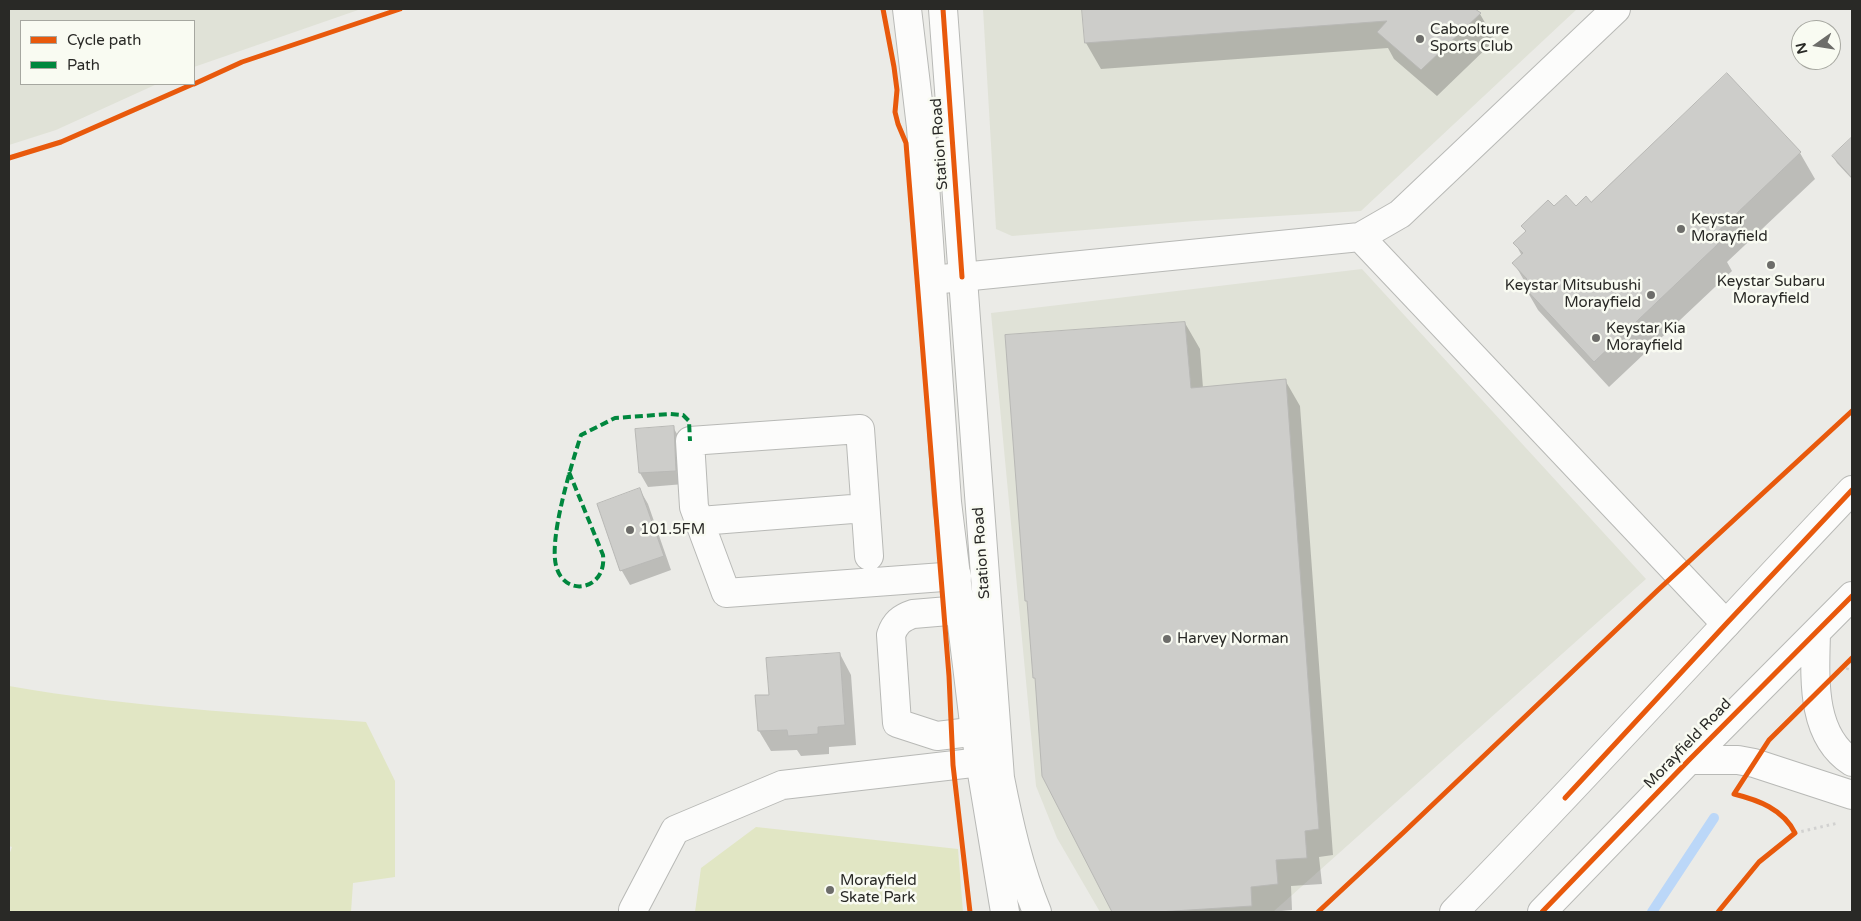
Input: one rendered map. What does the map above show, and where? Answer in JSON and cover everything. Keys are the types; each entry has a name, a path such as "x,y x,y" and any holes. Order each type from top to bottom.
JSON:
{"main road":[{"name":"Station Road","path":"908,9 921,127 947,502 957,576 974,609"},
{"name":"Station Road","path":"943,9 962,277 974,609 985,730 1000,778 1009,826 1023,878 1037,912"},
{"path":"932,280 1360,237 1400,214 1616,9"},
{"path":"1360,237 1726,624"},
{"path":"869,556 860,429 690,441 694,507 726,593 957,576"},
{"path":"1454,912 1564,798 1852,490"},
{"path":"700,521 865,508"},
{"name":"Morayfield Road","path":"1542,912 1852,596"},
{"path":"974,609 913,614 902,618 894,626 891,635 897,723 937,736 985,730"},
{"path":"1816,633 1816,694 1820,715 1835,746 1852,762"},
{"name":"Station Road","path":"985,730 981,762 991,836 1005,912"},
{"path":"1690,760 1738,760 1754,763 1852,796"},
{"path":"633,910 675,830 782,785 981,762"}],"path":[{"path":"1816,694 1852,658"},
{"path":"1787,838 1793,830 1839,822 1846,824"}],"shaded area":[{"path":"9,9 361,9 195,67 195,20 20,20 20,85 155,85 56,130 9,145"},
{"path":"983,9 1577,9 1361,211 1195,221 1012,236 996,229"},
{"path":"1362,269 1646,579 1273,912 1100,912 1057,838 1036,786 991,313"}],"green space":[{"path":"9,686 142,704 366,722 395,781 395,877 353,883 351,912 9,912 9,855 12,847 9,846"},
{"name":"Morayfield Skate Park","path":"756,827 958,849 963,912 695,912 701,868"}],"building":[{"name":"Caboolture Sports Club","path":"1082,9 1475,9 1481,13 1421,70 1377,32 1387,21 1085,43"},
{"path":"1727,73 1801,152 1712,237 1718,244 1594,362 1521,284 1527,279 1512,263 1523,253 1513,243 1526,231 1521,226 1548,200 1554,206 1566,195 1576,206 1586,196 1591,202"},
{"path":"1852,137 1852,178 1832,156"},
{"name":"Harvey Norman","path":"1185,322 1191,388 1286,379 1319,829 1305,831 1307,858 1276,860 1278,884 1251,887 1252,906 1158,912 1112,912 1042,776 1035,678 1033,678 1027,601 1025,601 1005,335"},
{"path":"674,426 676,471 639,473 635,429"},
{"name":"101.5FM","path":"640,488 664,556 620,571 597,504"},
{"path":"840,653 845,725 818,727 818,734 788,736 787,730 758,731 755,695 769,695 766,658"}],"waterway":[{"path":"1652,912 1714,818"}],"marked path":[{"path":"569,472 603,555 603,567 599,576 585,586 569,584 562,578 557,569 555,557 555,541 562,502 567,483 572,464 581,435 615,418 670,414 683,415 689,421 690,441"}],"cycle path":[{"path":"195,84 242,62 400,9"},
{"path":"883,9 897,90 895,112 906,143 949,676 953,765 970,912"},
{"path":"943,9 962,277"},
{"path":"9,158 61,142 191,85"},
{"path":"1318,912 1658,590 1852,411"},
{"path":"1565,798 1852,490"},
{"path":"1542,912 1689,760 1852,596"},
{"path":"1718,912 1759,862 1795,833 1777,812 1752,799 1734,794 1769,740 1852,658"}],"place":[{"name":"Caboolture Sports Club","path":"1420,39"},
{"name":"Keystar Morayfield","path":"1681,229"},
{"name":"Keystar Subaru Morayfield","path":"1771,265"},
{"name":"Keystar Mitsubushi Morayfield","path":"1651,295"},
{"name":"Keystar Kia Morayfield","path":"1596,338"},
{"name":"101.5FM","path":"630,530"},
{"name":"Harvey Norman","path":"1167,639"},
{"name":"Morayfield Skate Park","path":"830,890"}]}
